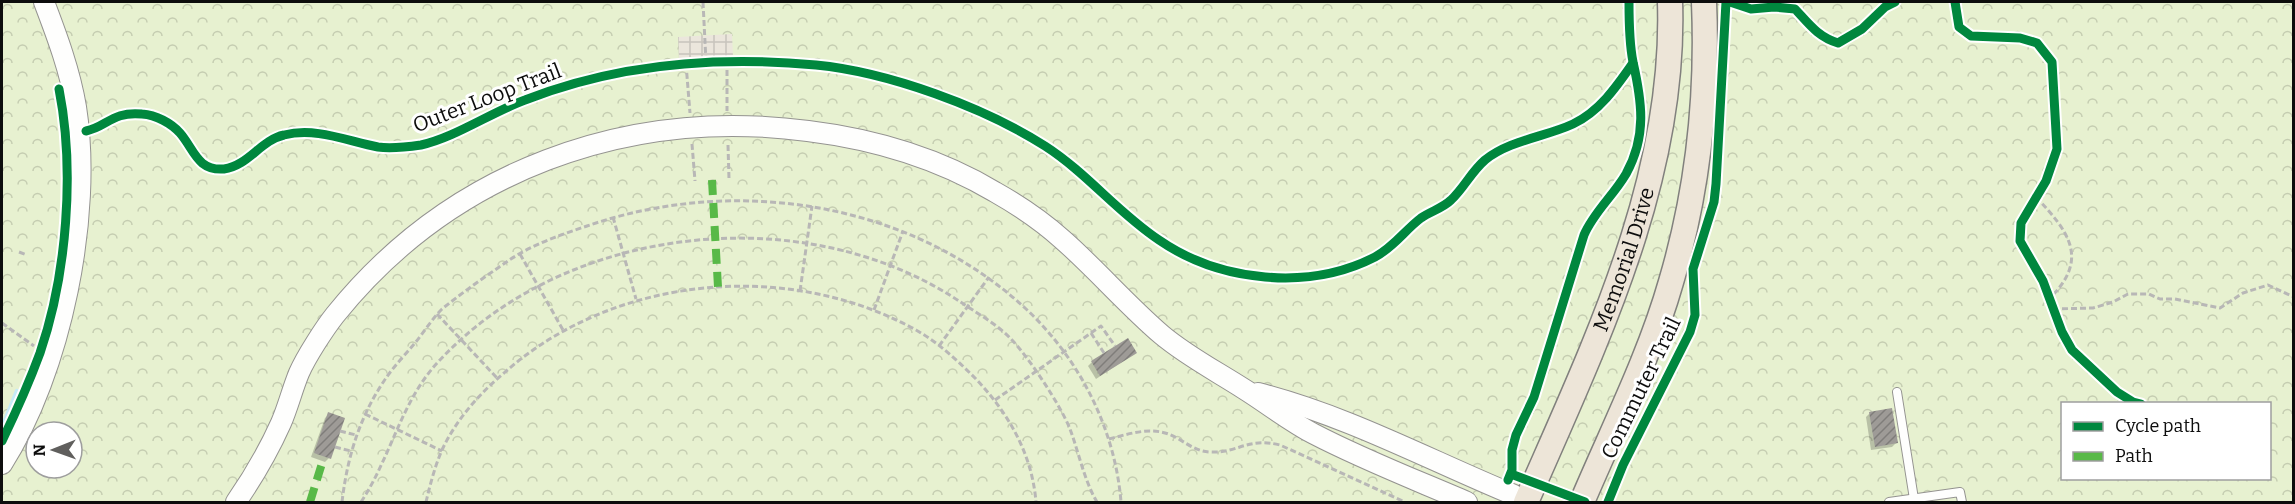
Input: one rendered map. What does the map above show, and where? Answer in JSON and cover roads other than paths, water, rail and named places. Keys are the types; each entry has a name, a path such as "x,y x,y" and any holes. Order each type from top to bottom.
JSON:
{"main road":[{"name":"Memorial Drive","path":"1530,493 1606,315 1626,262 1642,209 1655,152 1666,85 1670,2"},
{"path":"1582,502 1652,338 1671,283 1687,220 1697,161 1705,90 1704,2"}],"street":[{"path":"2,464 18,438 50,357 70,279 76,235 80,155 76,106 65,61 44,2"},
{"path":"236,502 261,465 283,418 300,371 333,317 395,251 422,228 489,186 562,153 626,136 727,124 762,125 871,142 928,160 969,178 994,191 1061,237 1162,335 1200,364 1244,389 1284,417 1316,434 1467,502"},
{"path":"1244,389 1288,401 1360,428 1514,495 1517,502"}],"lane":[{"path":"1897,392 1919,500"},
{"path":"1888,502 1919,500 1960,492 1962,502"}],"waterway":[{"path":"2,428 17,391"}]}
